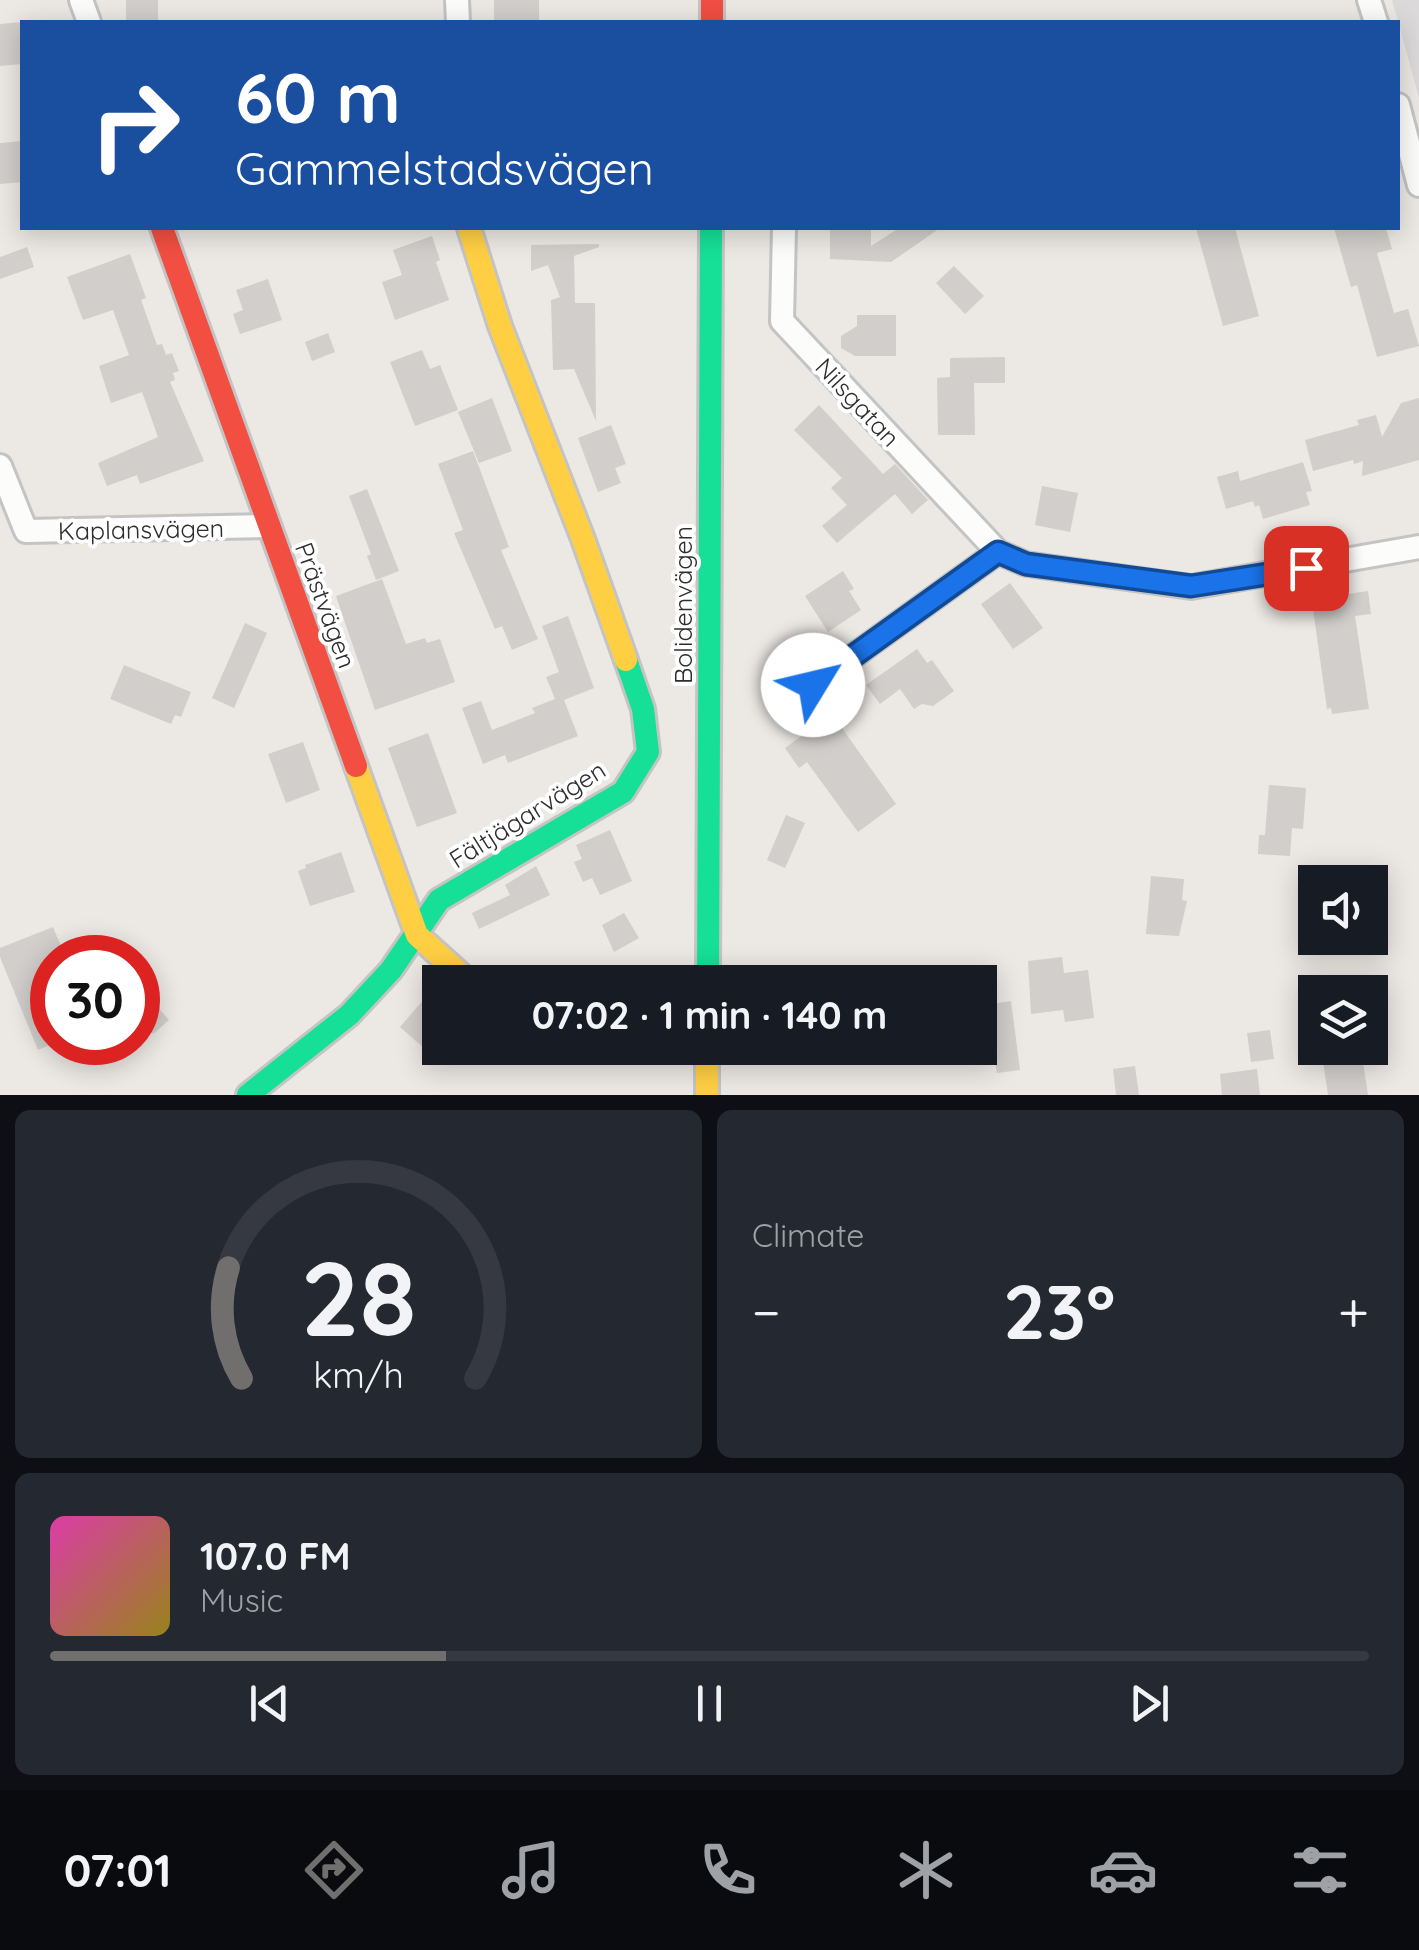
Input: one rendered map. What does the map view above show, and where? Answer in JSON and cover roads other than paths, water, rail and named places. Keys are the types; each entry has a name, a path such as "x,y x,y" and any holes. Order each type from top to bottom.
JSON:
{"street":[{"path":"1400,113 1419,185"},
{"name":"Prästvägen","path":"163,230 417,935 450,965"},
{"name":"Fältjägarvägen","path":"248,1095 349,1016 417,935 439,900 623,792 648,752 643,710 494,310 470,230"},
{"name":"Bolidenvägen","path":"708,965 711,230"},
{"name":"Nilsgatan","path":"784,230 782,322 998,552"},
{"name":"Kaplansvägen","path":"0,466 26,531 267,526"},
{"path":"813,685 998,552 1026,564 1191,586 1419,547"},
{"path":"707,1095 708,1065"}]}
